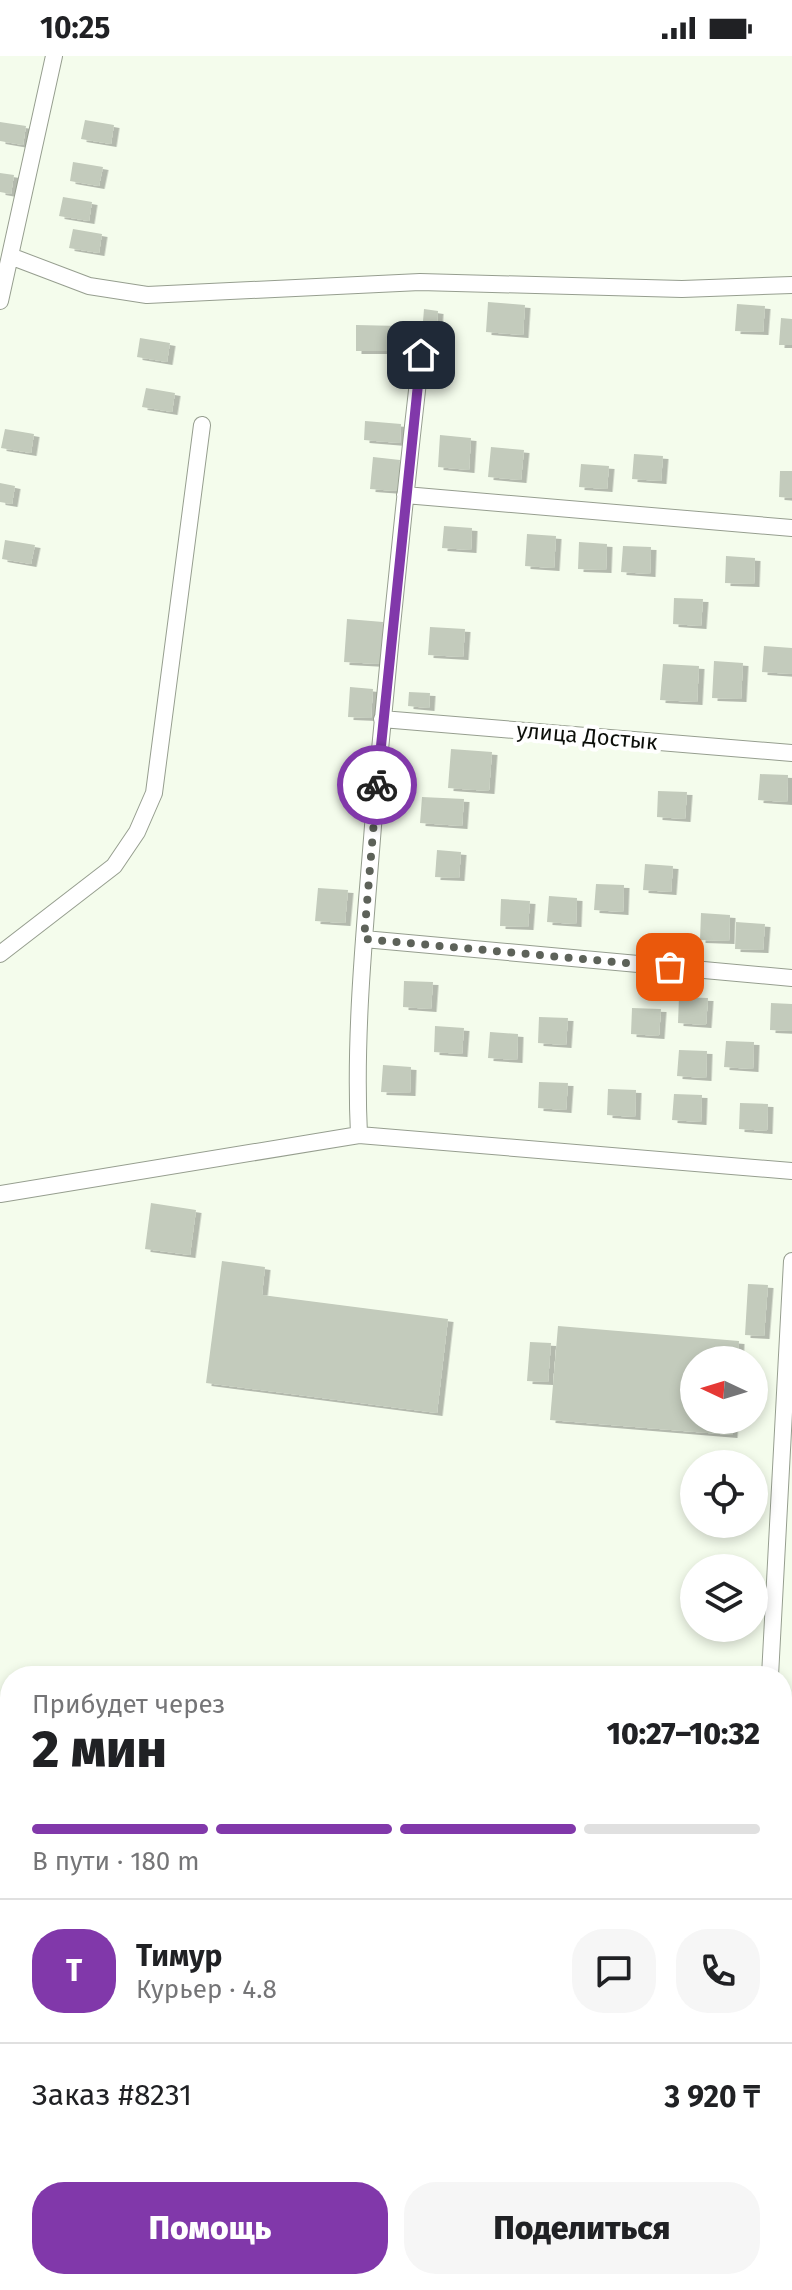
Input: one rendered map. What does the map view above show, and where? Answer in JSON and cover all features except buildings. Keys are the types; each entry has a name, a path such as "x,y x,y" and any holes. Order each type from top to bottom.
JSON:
{"street":[{"path":"0,301 54,56"},
{"path":"10,256 89,286 147,295 420,282 682,289 792,285"},
{"path":"359,1135 356,1065 364,939 382,719 421,355"},
{"path":"0,954 114,866 137,832 154,793 202,425"},
{"path":"405,495 792,528"},
{"name":"улица Достык","path":"382,719 792,753"},
{"path":"364,939 792,978"},
{"path":"0,1194 359,1135 792,1171"},
{"path":"771,1666 786,1479 792,1261"}],"way so far":[{"path":"377,785 364,939 670,967"}],"route":[{"path":"377,785 421,355"}]}
